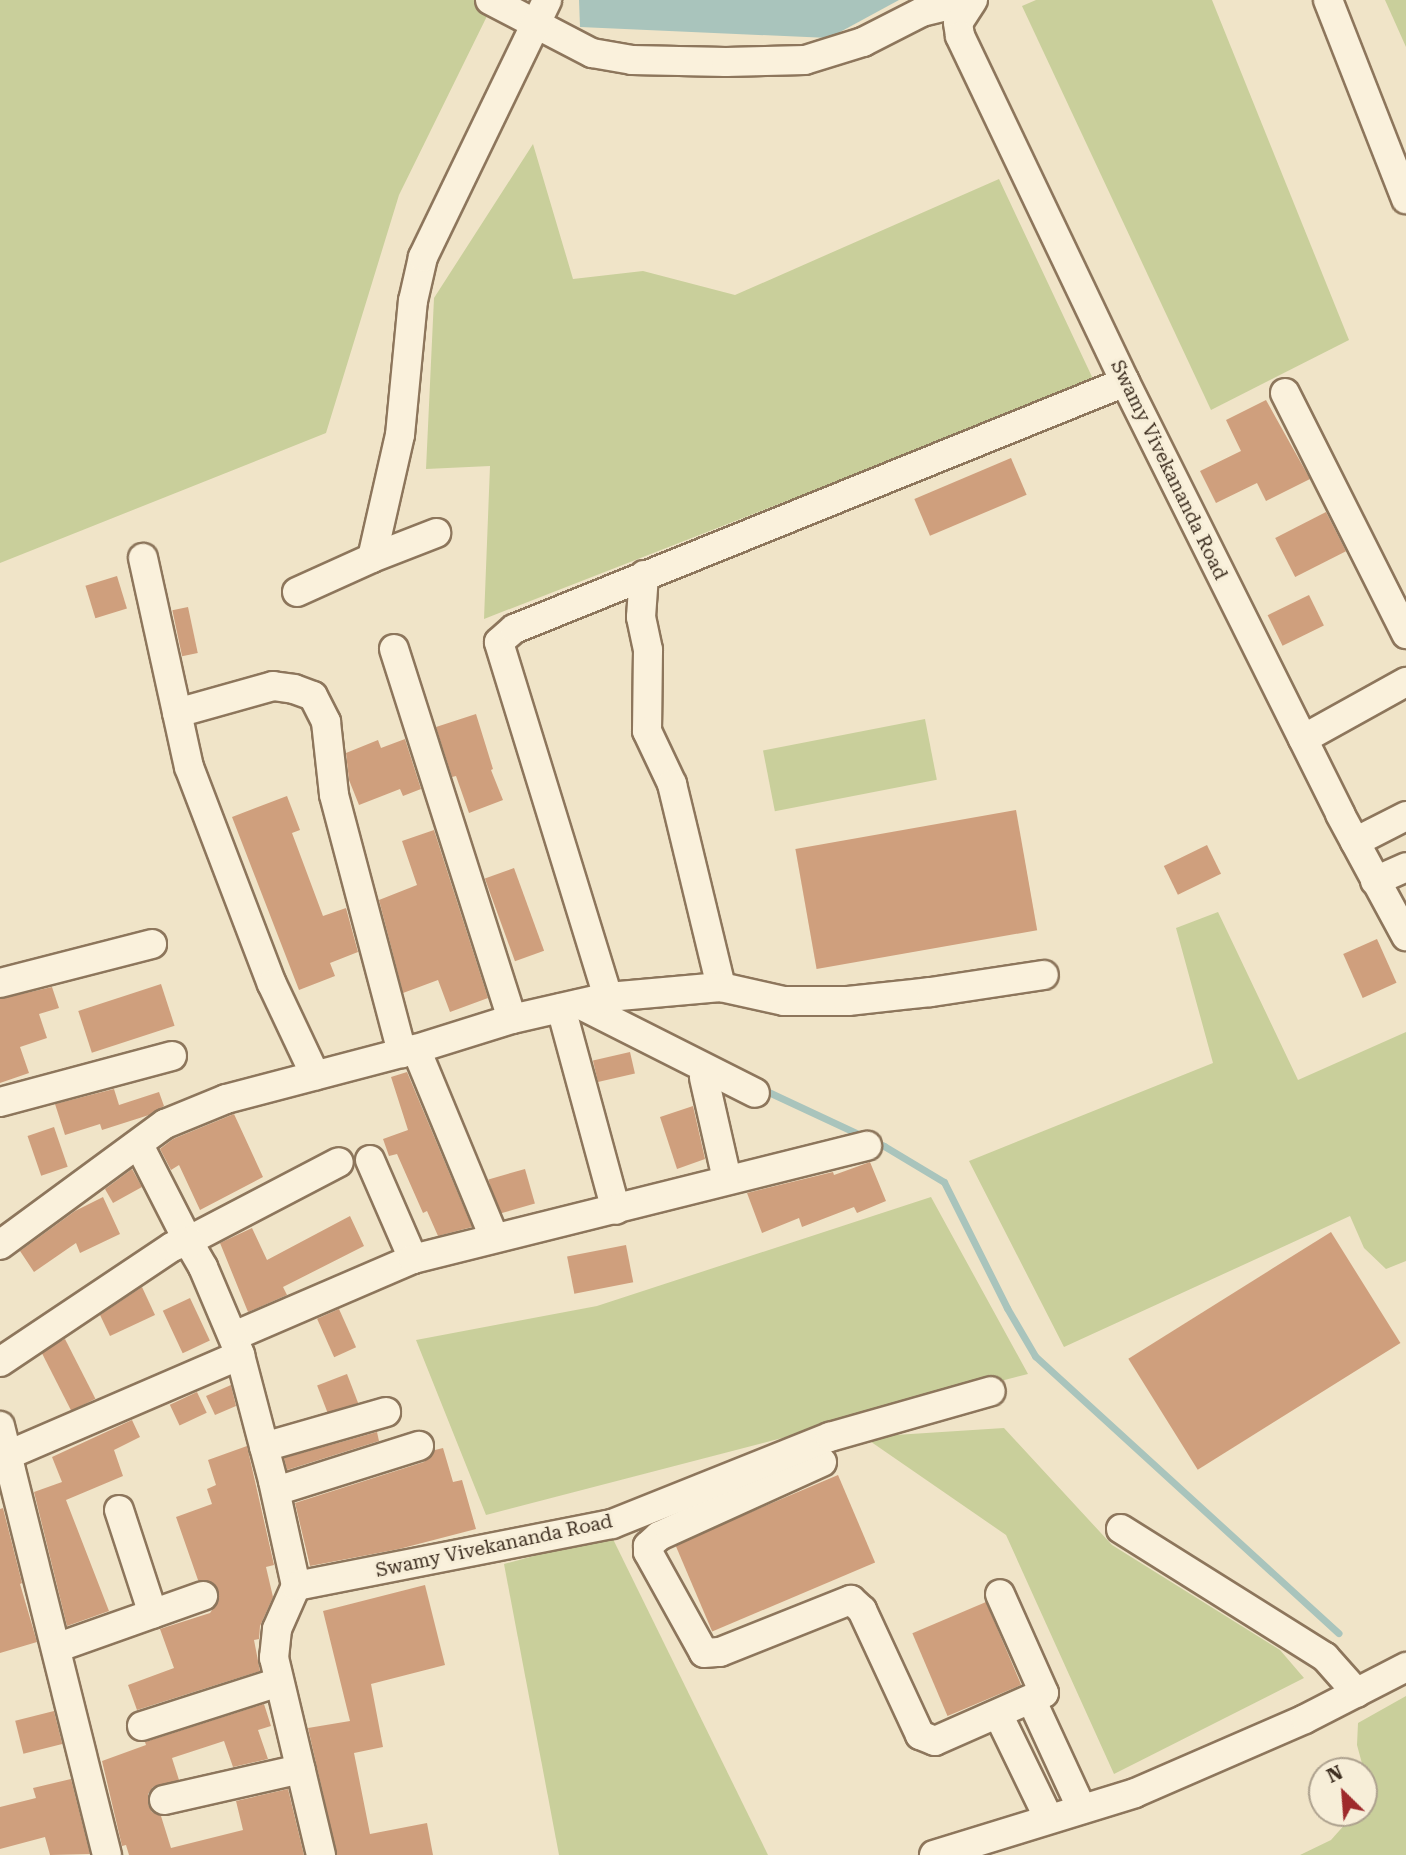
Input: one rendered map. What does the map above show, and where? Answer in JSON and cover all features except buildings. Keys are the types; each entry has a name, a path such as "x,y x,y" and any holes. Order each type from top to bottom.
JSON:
{"street":[{"path":"489,0 541,13 592,53 632,60 806,60 863,42 922,12 972,0"},
{"name":"Swamy Vivekananda Road","path":"972,0 958,23 960,36 1125,382 1355,842 1406,936"},
{"path":"1328,0 1406,200"},
{"path":"372,558 400,435 413,301 423,257 541,13"},
{"path":"608,997 499,642 514,629 644,575 1125,382"},
{"path":"1285,393 1406,634"},
{"path":"297,592 436,533"},
{"path":"143,558 189,767 272,984 314,1075"},
{"path":"644,575 641,617 648,650 647,731 673,784 721,987"},
{"path":"394,649 512,1019"},
{"path":"1303,738 1406,682"},
{"path":"177,713 273,686 295,689 313,696 326,722 334,795 409,1051 494,1237"},
{"path":"1355,842 1406,816"},
{"path":"1375,881 1406,867"},
{"path":"0,983 152,944"},
{"path":"0,1245 165,1124 226,1099 409,1051 512,1019 608,997 721,987 784,1001 848,1001 1044,975"},
{"path":"570,1006 755,1093"},
{"path":"570,1006 616,1210"},
{"path":"0,1102 172,1056"},
{"path":"704,1078 727,1179"},
{"path":"139,1145 203,1267 237,1346 276,1491 296,1586 277,1629 274,1658 321,1855"},
{"path":"8,1472 237,1346 413,1259 867,1146"},
{"path":"370,1160 413,1259"},
{"path":"0,1362 172,1247 339,1162"},
{"name":"Swamy Vivekananda Road","path":"296,1586 612,1524 830,1437 991,1391"},
{"path":"264,1447 386,1412"},
{"path":"0,1426 8,1472 56,1648 107,1855"},
{"path":"276,1491 419,1446"},
{"path":"822,1462 659,1536 648,1546 648,1552 704,1653 720,1652 851,1600 862,1610 920,1735 935,1741 999,1716 1044,1693 1000,1594"},
{"path":"119,1510 153,1614"},
{"path":"1121,1529 1325,1657 1357,1693"},
{"path":"56,1648 204,1596"},
{"path":"934,1855 1147,1788 1305,1720 1406,1667"},
{"path":"142,1726 279,1682"},
{"path":"1032,1701 1082,1809"},
{"path":"999,1716 1049,1819"},
{"path":"164,1800 300,1769"}],"green space":[{"path":"0,0 479,0 490,10 399,195 326,433 0,563"},
{"path":"1036,0 1212,0 1349,340 1211,410 1022,6"},
{"path":"1385,0 1406,0 1406,47"},
{"path":"533,144 573,279 643,271 735,295 999,179 1094,381 484,619 490,466 426,469 434,298"},
{"path":"925,719 937,780 775,811 763,750"},
{"path":"1218,912 1298,1080 1406,1032 1406,1261 1386,1269 1364,1248 1350,1216 1064,1347 969,1161 1213,1063 1176,928"},
{"path":"931,1197 1028,1374 486,1515 416,1340 597,1306"},
{"path":"1004,1428 1112,1545 1280,1650 1304,1678 1114,1774 1006,1535 864,1437"},
{"path":"611,1535 768,1855 559,1855 504,1564"},
{"path":"1406,1696 1406,1855 1300,1855 1331,1840 1343,1827 1378,1827 1378,1757 1360,1757 1357,1745 1358,1723"}],"water":[{"path":"579,0 899,0 829,38 580,27"}],"waterway":[{"path":"762,1089 884,1146 944,1182 1007,1308 1035,1356 1338,1633"}]}
